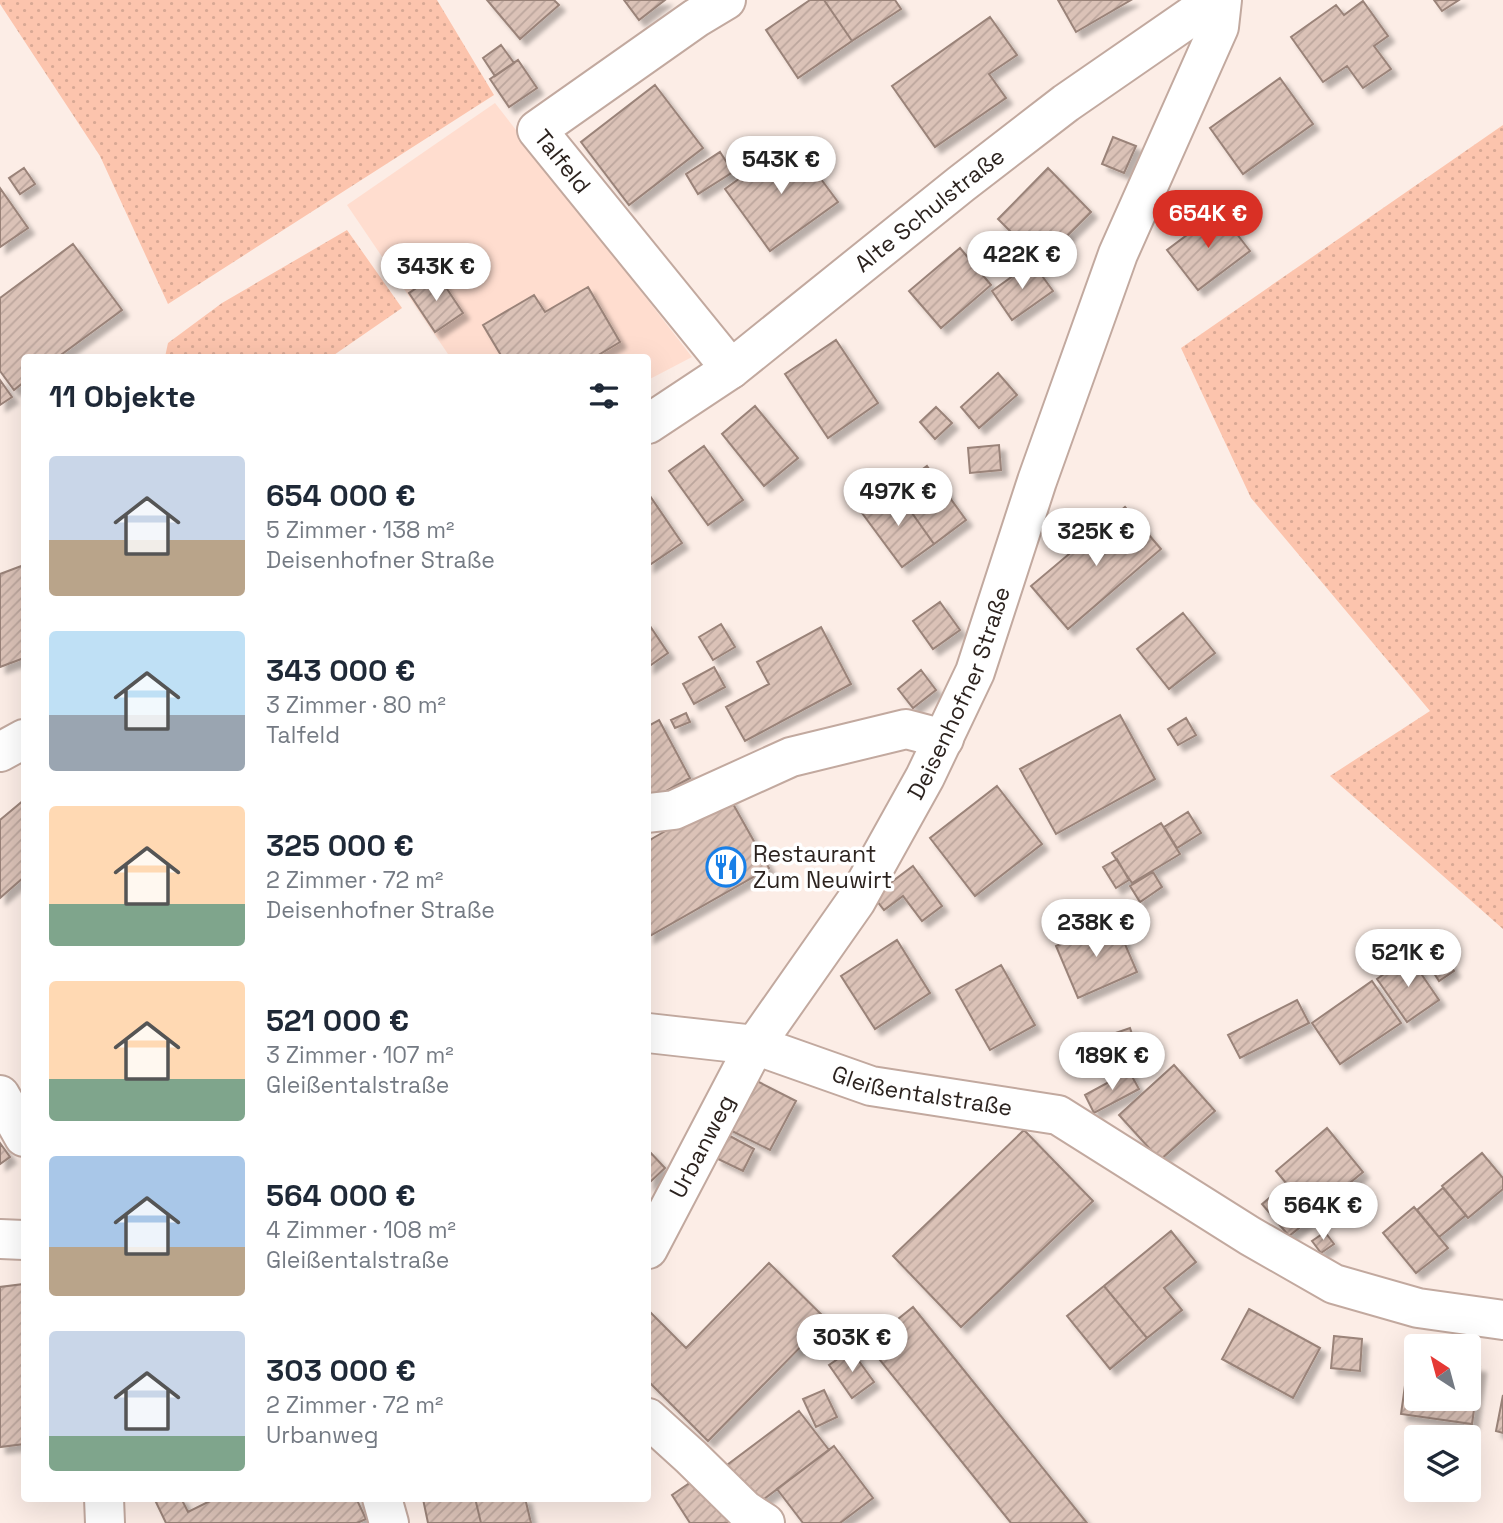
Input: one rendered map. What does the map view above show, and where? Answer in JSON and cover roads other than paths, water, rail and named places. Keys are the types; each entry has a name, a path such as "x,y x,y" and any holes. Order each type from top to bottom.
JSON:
{"street":[{"name":"Talfeld","path":"726,0 696,18 537,130 731,369"},
{"name":"Alte Schulstraße","path":"651,422 731,369 1066,103 1215,0"},
{"name":"Deisenhofner Straße","path":"755,1045 856,901 925,776 975,672 1037,481 1118,254 1219,27 1222,0"},
{"path":"651,813 674,810 791,757 906,729 944,739"},
{"path":"0,752 21,741"},
{"name":"Gleißentalstraße","path":"651,1033 755,1045 871,1086 1058,1115 1250,1236 1334,1284 1419,1308 1503,1320"},
{"name":"Urbanweg","path":"651,1243 755,1045"},
{"path":"0,1096 21,1132"},
{"path":"0,1239 21,1240"},
{"path":"651,1421 745,1510 765,1523"},
{"path":"104,1502 105,1523"},
{"path":"383,1502 389,1523"}],"place":[{"name":"Restaurant Zum Neuwirt","path":"726,867"}]}
